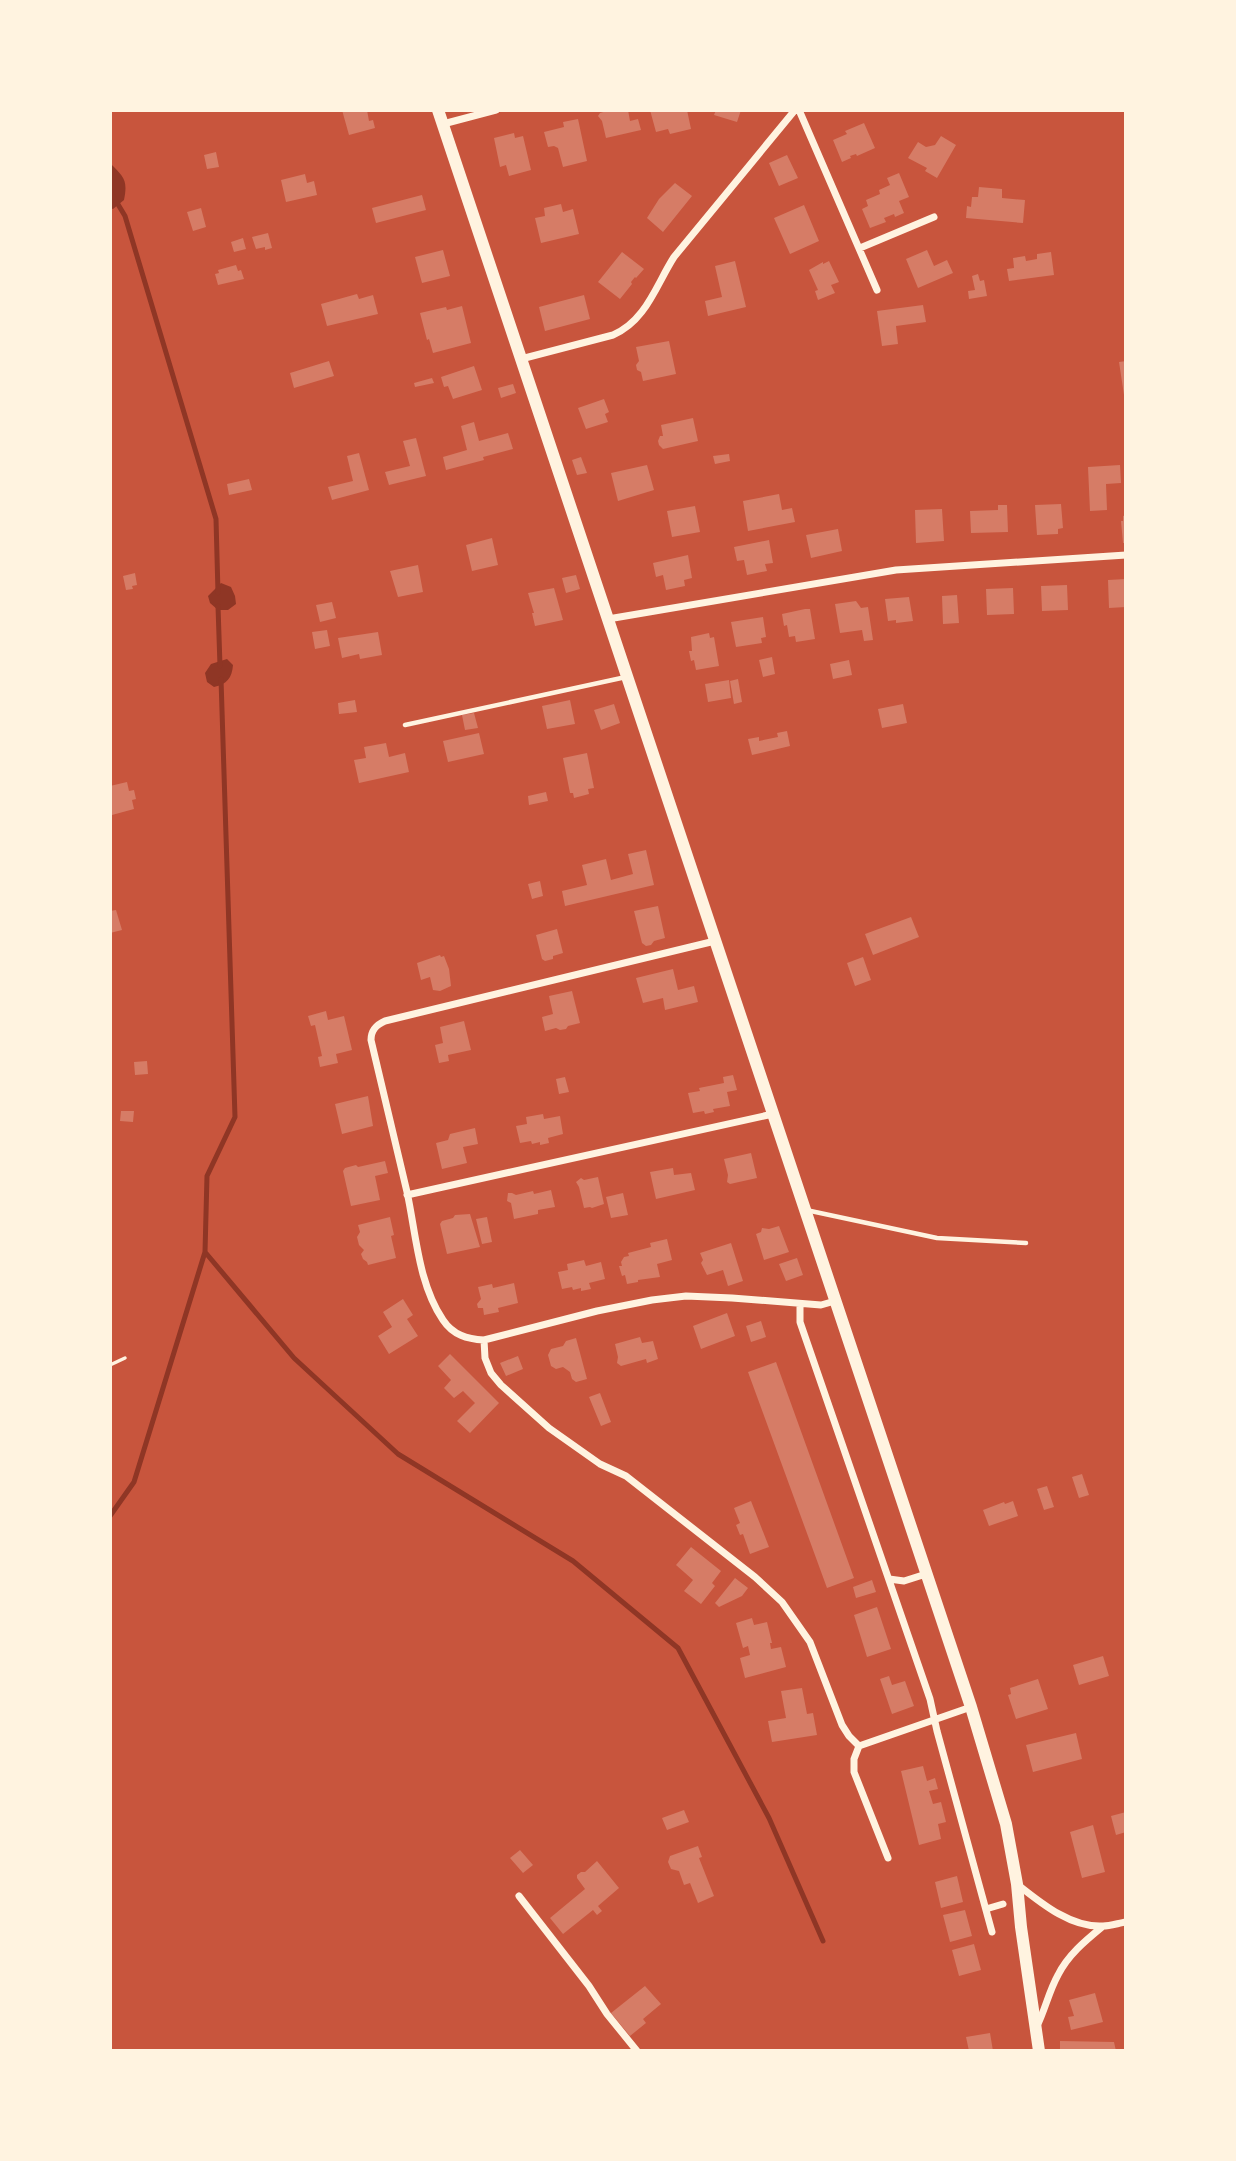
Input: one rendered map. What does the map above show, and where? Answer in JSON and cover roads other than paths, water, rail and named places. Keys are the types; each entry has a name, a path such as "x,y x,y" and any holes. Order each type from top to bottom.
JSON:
{"street":[{"path":"438,110 971,1706 1006,1824 1017,1884 1039,2051"},
{"path":"443,124 496,110"},
{"path":"521,359 613,335 632,323 649,302 674,257 797,110 877,290"},
{"path":"860,248 933,217"},
{"path":"608,620 896,570 1126,555"},
{"path":"715,941 377,1025 371,1032 371,1040 407,1195 415,1242 425,1276 441,1318 458,1335 484,1340 597,1311 687,1296 821,1305 835,1301"},
{"path":"407,1195 773,1114"},
{"path":"800,1304 800,1322 930,1699 992,1932"},
{"path":"484,1340 485,1358 491,1373 501,1385 540,1419 600,1464 626,1476 755,1577 782,1602 810,1642 842,1725 849,1737 859,1746"},
{"path":"889,1579 904,1581 926,1574"},
{"path":"859,1746 971,1706"},
{"path":"859,1746 854,1772 888,1858"},
{"path":"1017,1884 1049,1909 1079,1922 1102,1927 1126,1922"},
{"path":"519,1896 637,2051"},
{"path":"986,1909 1003,1904"},
{"path":"1035,2031 1046,2009 1057,1975 1075,1950 1102,1927"}],"lane":[{"path":"405,724 627,677"},
{"path":"805,1209 937,1238 1026,1243"}],"waterway":[{"path":"110,191 125,216 216,519 218,593"},
{"path":"218,606 220,666"},
{"path":"110,1516 134,1482 205,1252 207,1176 235,1117 221,679"},
{"path":"205,1252 294,1358 398,1454 573,1561 678,1648 769,1818 823,1941"}]}
